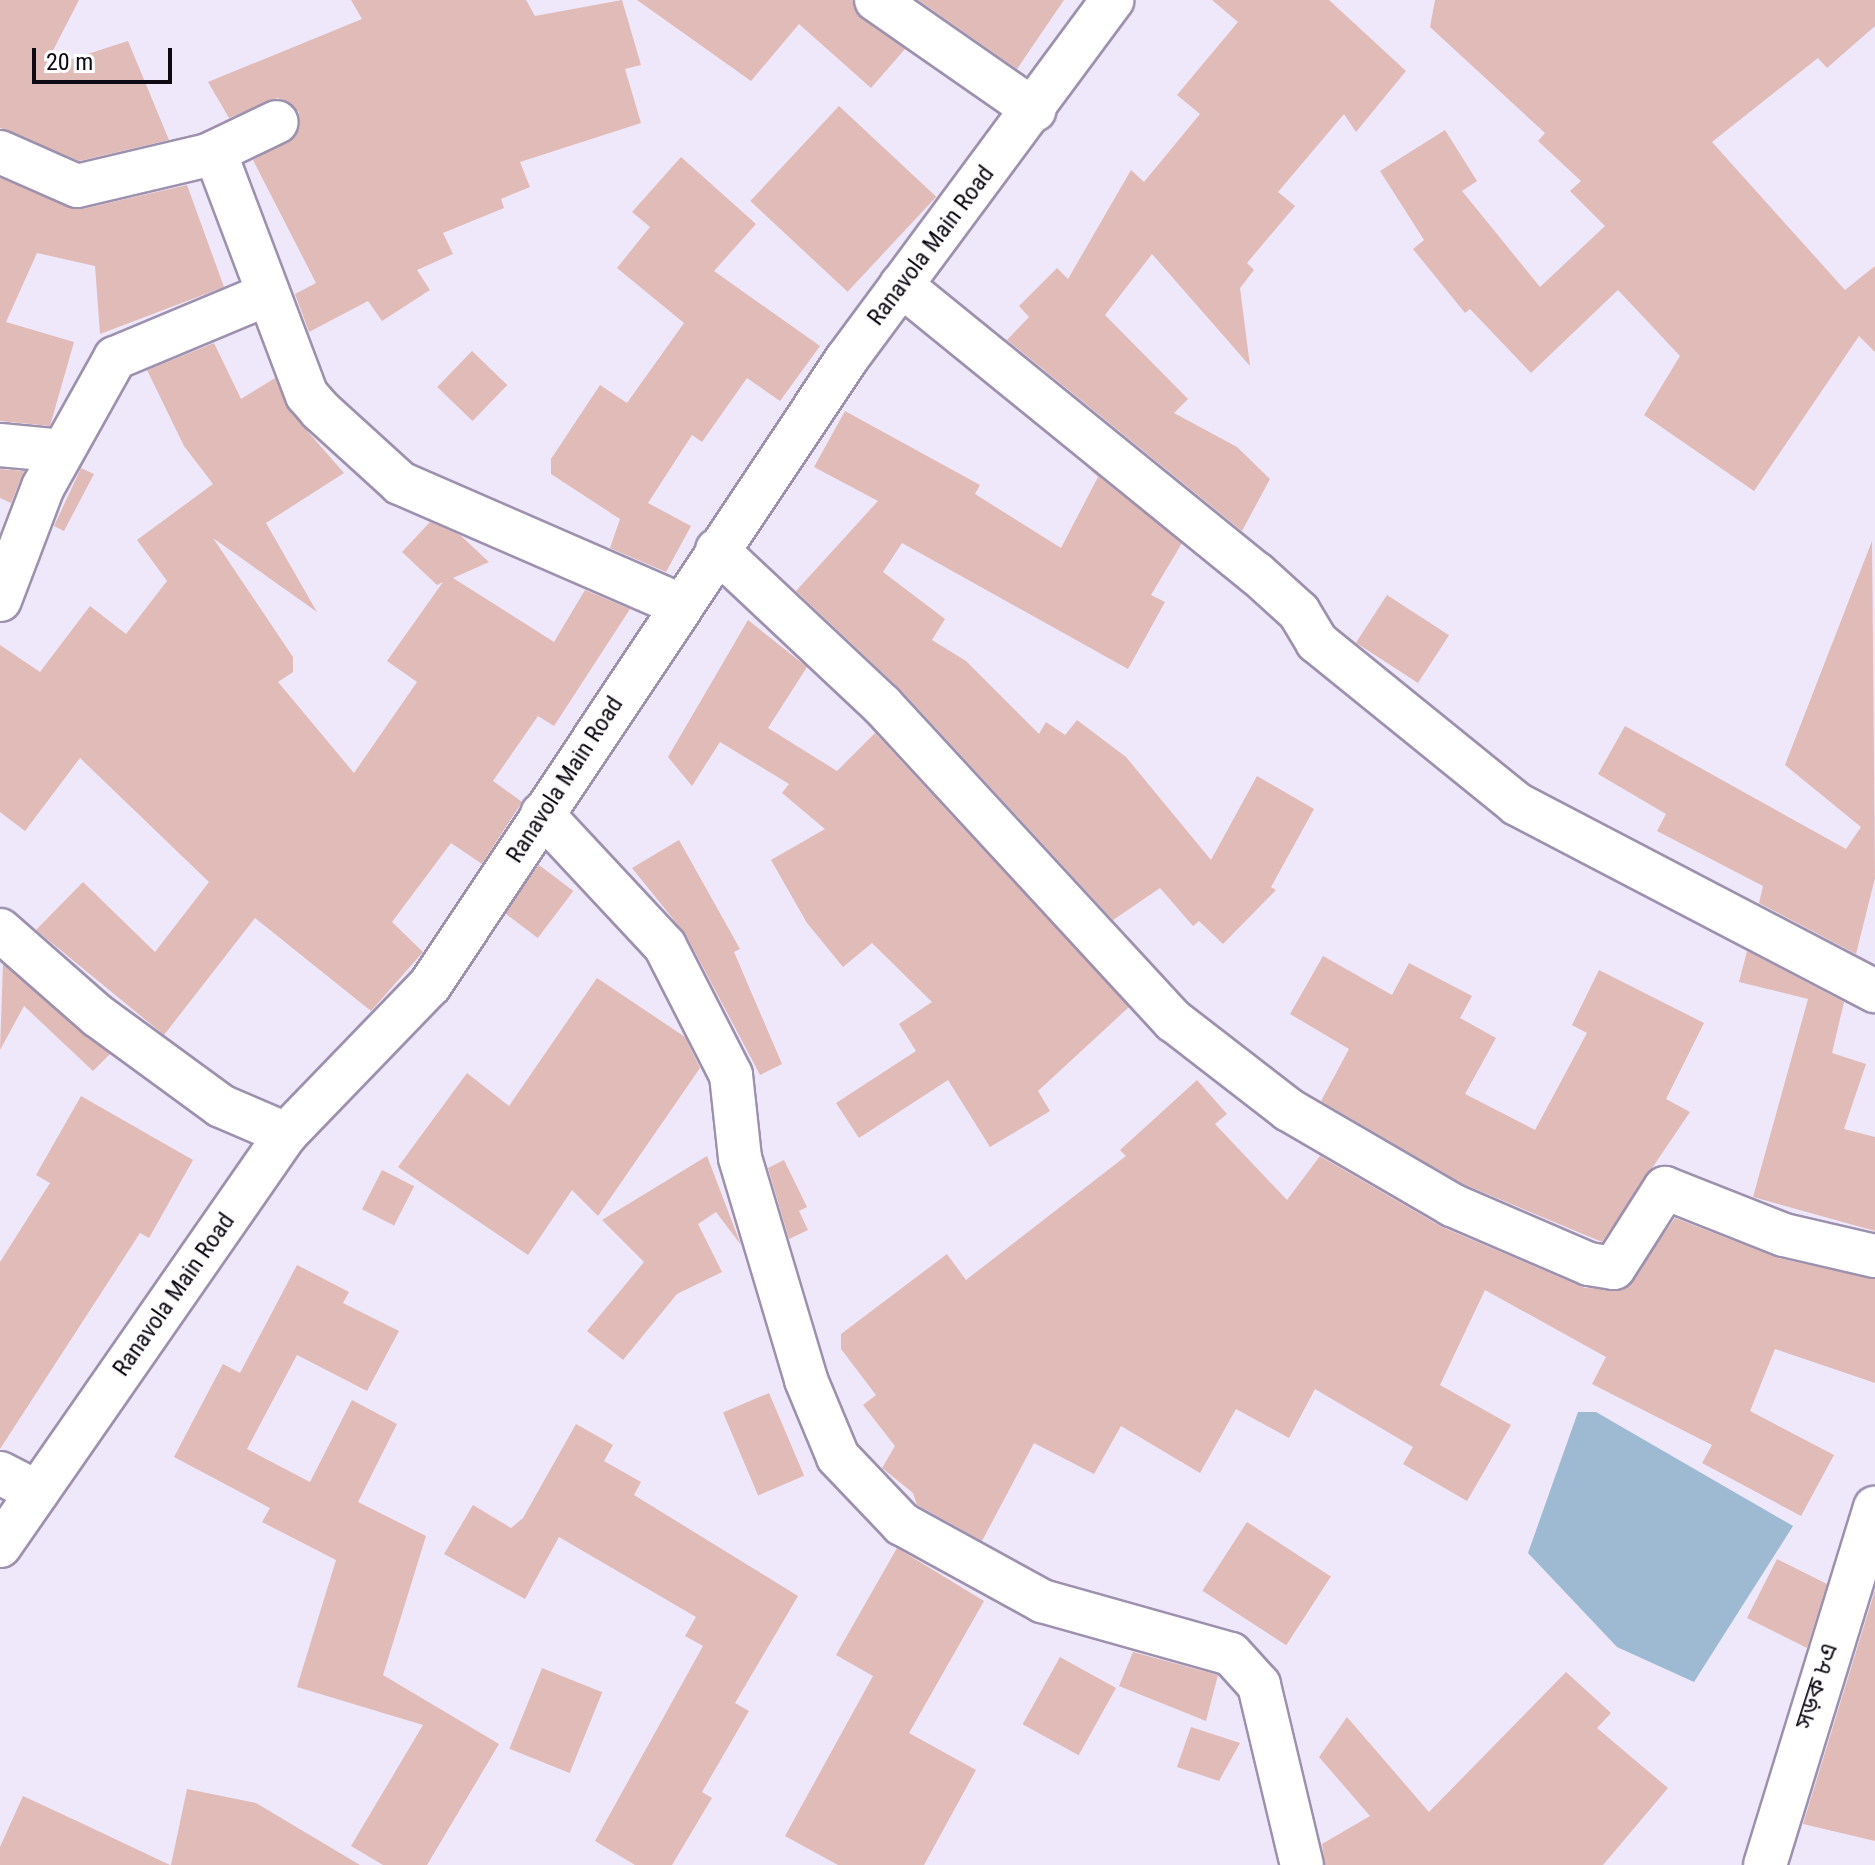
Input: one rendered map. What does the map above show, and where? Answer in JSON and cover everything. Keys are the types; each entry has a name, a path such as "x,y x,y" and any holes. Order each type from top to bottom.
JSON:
{"street":[{"path":"876,0 1034,110"},
{"name":"Ranavola Main Road","path":"0,1546 286,1134 430,985 717,550 901,285 1034,110 1112,0"},
{"path":"0,152 77,186 215,152 277,122"},
{"path":"215,152 307,395 400,483 681,605"},
{"path":"901,285 1256,573 1299,612 1317,642 1517,804 1875,991"},
{"path":"0,600 63,451 115,358 268,294"},
{"path":"0,445 63,451"},
{"path":"717,550 882,705 1174,1021 1289,1110 1452,1205 1589,1264 1614,1268 1665,1188 1784,1235 1875,1256"},
{"path":"542,814 665,946 731,1075 740,1158 806,1380 838,1457 902,1524 1042,1601 1231,1654 1259,1685 1302,1865"},
{"path":"0,930 98,1016 221,1106 286,1134"},
{"path":"0,1473 37,1492"},
{"name":"সড়ক ৮এ","path":"1765,1865 1875,1508"}],"water":[{"path":"1578,1412 1596,1412 1793,1526 1694,1682 1617,1647 1528,1553"}],"building":[{"path":"0,0 79,0 44,68 128,41 169,140 79,161 0,128"},
{"path":"351,0 526,0 535,16 622,0 641,65 625,69 641,123 520,162 530,187 501,199 504,208 443,233 453,254 417,270 430,290 382,321 368,301 309,332 295,294 316,283 253,160 296,136 299,112 278,98 229,118 208,82 362,19"},
{"path":"637,0 852,0 862,19 905,49 871,88 799,24 751,81"},
{"path":"918,0 1064,0 1017,69"},
{"path":"1212,0 1329,0 1406,71 1356,132 1344,114 1278,192 1295,206 1247,263 1254,270 1240,288 1250,366 1152,254 1105,315 1188,399 1174,413 1237,447 1270,479 1242,531 1007,340 1029,317 1019,306 1057,268 1068,279 1131,170 1144,182 1200,114 1177,95 1238,22"},
{"path":"1435,0 1875,0 1875,26 1827,68 1818,58 1712,142 1845,290 1875,266 1875,352 1859,336 1754,491 1644,415 1680,356 1618,290 1531,373 1470,309 1465,313 1413,249 1424,240 1380,171 1445,130 1477,181 1462,191 1540,287 1605,226 1570,191 1581,181 1538,141 1545,133 1430,27"},
{"path":"839,106 936,197 848,292 750,201"},
{"path":"681,157 756,224 714,271 820,346 780,401 747,378 702,442 692,435 648,503 691,526 666,572 610,548 620,519 551,474 551,459 600,385 627,403 684,323 617,268 650,227 632,212"},
{"path":"0,178 82,209 187,185 224,287 100,334 95,266 37,253 6,322 74,342 50,426 0,421"},
{"path":"214,343 241,399 275,378 289,410 344,473 266,523 317,612 213,538 293,657 293,672 278,682 354,773 417,682 387,661 443,582 437,585 402,552 430,522 460,535 489,562 453,578 554,642 585,590 630,609 554,726 538,716 493,781 522,802 482,864 451,843 392,922 423,952 371,1011 255,918 164,1035 36,930 83,882 155,952 209,882 80,758 25,831 0,812 0,645 40,672 90,606 126,634 167,581 137,540 213,484 184,446 147,370"},
{"path":"472,351 507,385 473,421 437,387"},
{"path":"845,411 980,485 975,494 1061,548 1098,477 1086,466 1182,543 1151,595 1165,602 1128,669 902,543 883,572 945,619 932,640 966,661 1039,734 1046,722 1065,735 1077,720 1126,757 1211,860 1257,776 1314,809 1271,887 1276,890 1223,944 1199,921 1193,926 1160,888 1113,920 900,689 796,591 878,501 814,467"},
{"path":"81,468 94,474 64,531 54,526"},
{"path":"0,469 24,471 11,503 0,498"},
{"path":"1872,541 1875,878 1856,954 1759,903 1763,886 1657,831 1666,814 1598,774 1625,726 1846,849 1861,827 1785,765"},
{"path":"1387,595 1449,635 1418,683 1356,643"},
{"path":"748,620 807,667 768,728 837,771 875,733 1129,1007 1038,1091 1050,1111 990,1147 948,1080 859,1138 836,1103 916,1051 899,1024 932,1002 872,943 843,967 807,923 771,860 825,829 782,793 789,784 720,742 692,786 668,757"},
{"path":"679,840 740,949 734,952 782,1064 760,1075 686,935 632,868"},
{"path":"539,865 573,891 538,938 503,912"},
{"path":"1747,951 1844,1002 1832,1053 1866,1064 1844,1129 1875,1137 1875,1231 1753,1197 1808,999 1739,982"},
{"path":"1323,956 1392,995 1409,963 1472,996 1460,1018 1496,1038 1465,1094 1535,1130 1587,1033 1572,1025 1599,970 1704,1023 1666,1099 1690,1112 1602,1242 1463,1184 1321,1101 1349,1049 1290,1014"},
{"path":"3,964 110,1054 93,1071 24,1006 0,1050"},
{"path":"597,978 685,1037 700,1068 598,1216 572,1190 528,1255 398,1167 467,1073 509,1106"},
{"path":"1197,1080 1227,1114 1215,1124 1287,1200 1320,1156 1442,1227 1585,1288 1625,1289 1675,1218 1778,1258 1875,1279 1875,1383 1775,1349 1750,1411 1834,1455 1801,1516 1702,1463 1712,1445 1592,1384 1606,1357 1485,1290 1440,1385 1511,1425 1467,1501 1403,1464 1413,1447 1315,1389 1289,1438 1236,1409 1200,1473 1121,1426 1094,1474 1034,1443 982,1541 917,1505 913,1493 882,1468 895,1446 863,1405 876,1395 841,1349 841,1334 947,1254 966,1280 1126,1156 1120,1150"},
{"path":"81,1096 193,1160 149,1238 140,1233 0,1449 0,1262 50,1183 36,1175"},
{"path":"707,1156 741,1245 716,1212 698,1224 722,1272 677,1294 623,1360 587,1331 644,1262 602,1220"},
{"path":"784,1160 807,1207 799,1211 808,1230 789,1239 768,1168"},
{"path":"382,1170 414,1186 394,1226 362,1209"},
{"path":"297,1265 349,1292 343,1303 399,1331 367,1391 297,1355 247,1449 310,1482 352,1400 397,1424 358,1502 426,1536 383,1675 499,1744 427,1865 383,1865 351,1846 423,1725 297,1687 336,1560 262,1522 270,1508 174,1457 223,1364 240,1373"},
{"path":"769,1393 804,1476 758,1495 723,1413"},
{"path":"576,1424 613,1445 604,1461 641,1482 634,1495 798,1596 735,1703 749,1711 702,1792 712,1798 672,1865 635,1865 595,1841 703,1646 685,1636 696,1617 559,1537 525,1599 444,1554 473,1505 511,1528 523,1518"},
{"path":"1247,1522 1331,1576 1286,1645 1202,1591"},
{"path":"897,1548 984,1601 909,1733 976,1770 924,1865 838,1865 785,1836 873,1676 836,1655"},
{"path":"1777,1559 1827,1584 1807,1648 1747,1618"},
{"path":"1875,1590 1875,1841 1803,1824"},
{"path":"1133,1652 1218,1675 1206,1721 1119,1686"},
{"path":"1060,1657 1116,1688 1079,1755 1023,1724"},
{"path":"542,1668 602,1692 570,1773 509,1749"},
{"path":"1566,1672 1611,1713 1597,1728 1668,1788 1603,1865 1325,1865 1322,1844 1370,1816 1319,1757 1347,1717 1429,1812"},
{"path":"1191,1727 1240,1743 1219,1781 1177,1767"},
{"path":"187,1789 256,1803 360,1865 171,1865"},
{"path":"23,1796 170,1865 0,1865 0,1847"}]}
